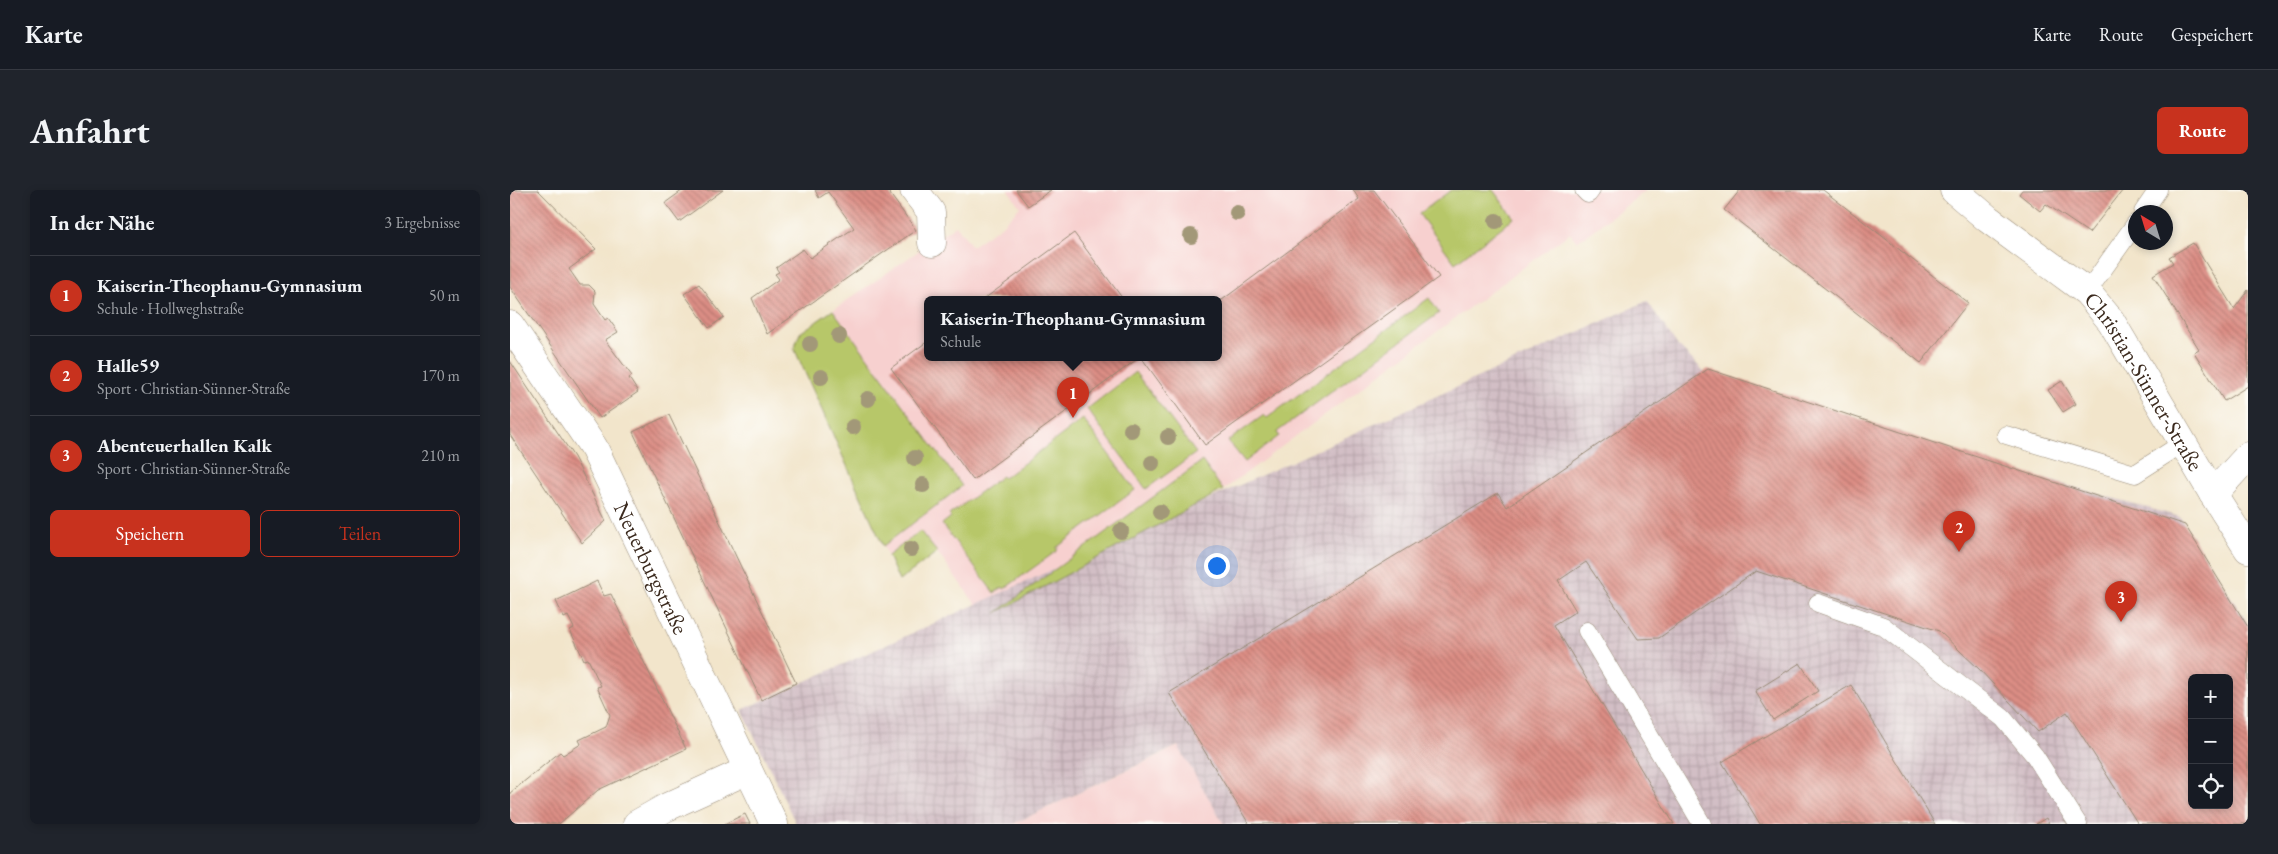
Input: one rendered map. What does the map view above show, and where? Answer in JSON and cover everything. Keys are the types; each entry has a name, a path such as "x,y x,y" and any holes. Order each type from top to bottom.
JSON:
{"street":[{"path":"914,190 931,212 932,242"},
{"name":"Christian-Sünner-Straße","path":"1954,190 1988,219 2087,292 2111,321 2213,494 2248,549"},
{"name":"Neuerburgstraße","path":"510,325 594,448 774,824"},
{"path":"2213,494 2248,456"},
{"path":"637,824 667,807 748,770"}],"lane":[{"path":"1584,190 1588,194 1591,190"},
{"path":"2148,205 2158,190"},
{"path":"2087,292 2128,234"},
{"path":"2006,435 2134,474 2183,443"},
{"path":"1818,603 1883,626 2003,718 2035,756 2078,824"},
{"path":"1587,630 1702,824"}],"shaded area":[{"path":"1008,190 1647,190 1577,242 1570,233 1226,488 986,618 937,552 899,581 794,348 800,333 956,225 972,246 1001,226 1020,207"},
{"path":"1647,301 1678,346 1710,377 1895,437 2180,517 2248,624 2248,824 1224,824 1178,746 1013,824 796,824 742,710"},
{"path":"1179,746 1224,824 1013,824"}],"green space":[{"path":"1451,190 1493,190 1514,218 1455,263 1419,214"},
{"path":"1429,298 1439,313 1277,432 1279,436 1245,462 1228,441 1264,415 1267,418"},
{"path":"833,310 962,486 883,546 794,348 800,333"},
{"path":"1135,372 1196,453 1146,489 1087,409"},
{"path":"1083,419 1135,490 1056,548 1058,550 1004,589 1003,587 994,593 942,524 951,517 949,515 1002,476 1004,478"},
{"path":"1202,461 1223,490 996,613"},
{"path":"920,531 937,552 899,581 888,556"}],"building":[{"path":"510,190 538,190 596,249 569,269 580,285 589,285 595,291 594,304 605,320 608,318 618,332 605,340 632,376 629,378 638,392 600,418 510,287"},
{"path":"683,190 723,190 679,222 665,203"},
{"path":"815,190 887,190 916,230 767,334 752,298 779,279 775,274 779,272 776,268 803,249 810,258 854,228 828,192 819,198"},
{"path":"1016,190 1051,190 1028,206"},
{"path":"1353,190 1374,190 1439,277 1205,445 1144,361 1222,361 1222,300 1359,199"},
{"path":"1740,190 1823,190 1968,303 1921,363 1724,210"},
{"path":"2022,190 2123,190 2089,233 2046,204 2040,211 2019,194"},
{"path":"1074,233 1121,296 988,296"},
{"path":"2193,243 2234,309 2248,290 2248,386 2224,401 2194,352 2199,349 2153,275 2173,263 2169,257"},
{"path":"699,284 724,317 709,328 684,294"},
{"path":"924,344 924,361 1135,361 973,480 891,368"},
{"path":"510,361 574,457 606,521 582,543 510,435"},
{"path":"1708,369 2185,525 2248,627 2248,824 2138,824 2067,712 2038,732 1979,669 1939,631 1756,571 1659,638 1638,639 1586,562 1558,581 1576,611 1554,625 1674,824 1249,824 1169,693 1498,493 1507,507"},
{"path":"2062,381 2076,404 2063,412 2048,390"},
{"path":"669,415 796,683 761,700 633,432"},
{"path":"597,581 604,596 611,594 686,749 598,790 559,824 510,824 510,793 560,752 563,755 581,744 579,740 606,727 610,715 597,687 601,686 588,659 584,660 570,630 574,628 568,616 564,618 556,601"},
{"path":"1800,663 1818,691 1773,720 1755,691"},
{"path":"1851,685 1935,824 1760,824 1722,762"},
{"path":"745,814 750,824 724,824"},
{"path":"2046,818 2049,824 2036,824"}],"place":[{"name":"Kaiserin-Theophanu-Gymnasium","path":"1073,418"},
{"name":"Halle59","path":"1959,552"},
{"name":"Abenteuerhallen Kalk","path":"2121,622"}]}
